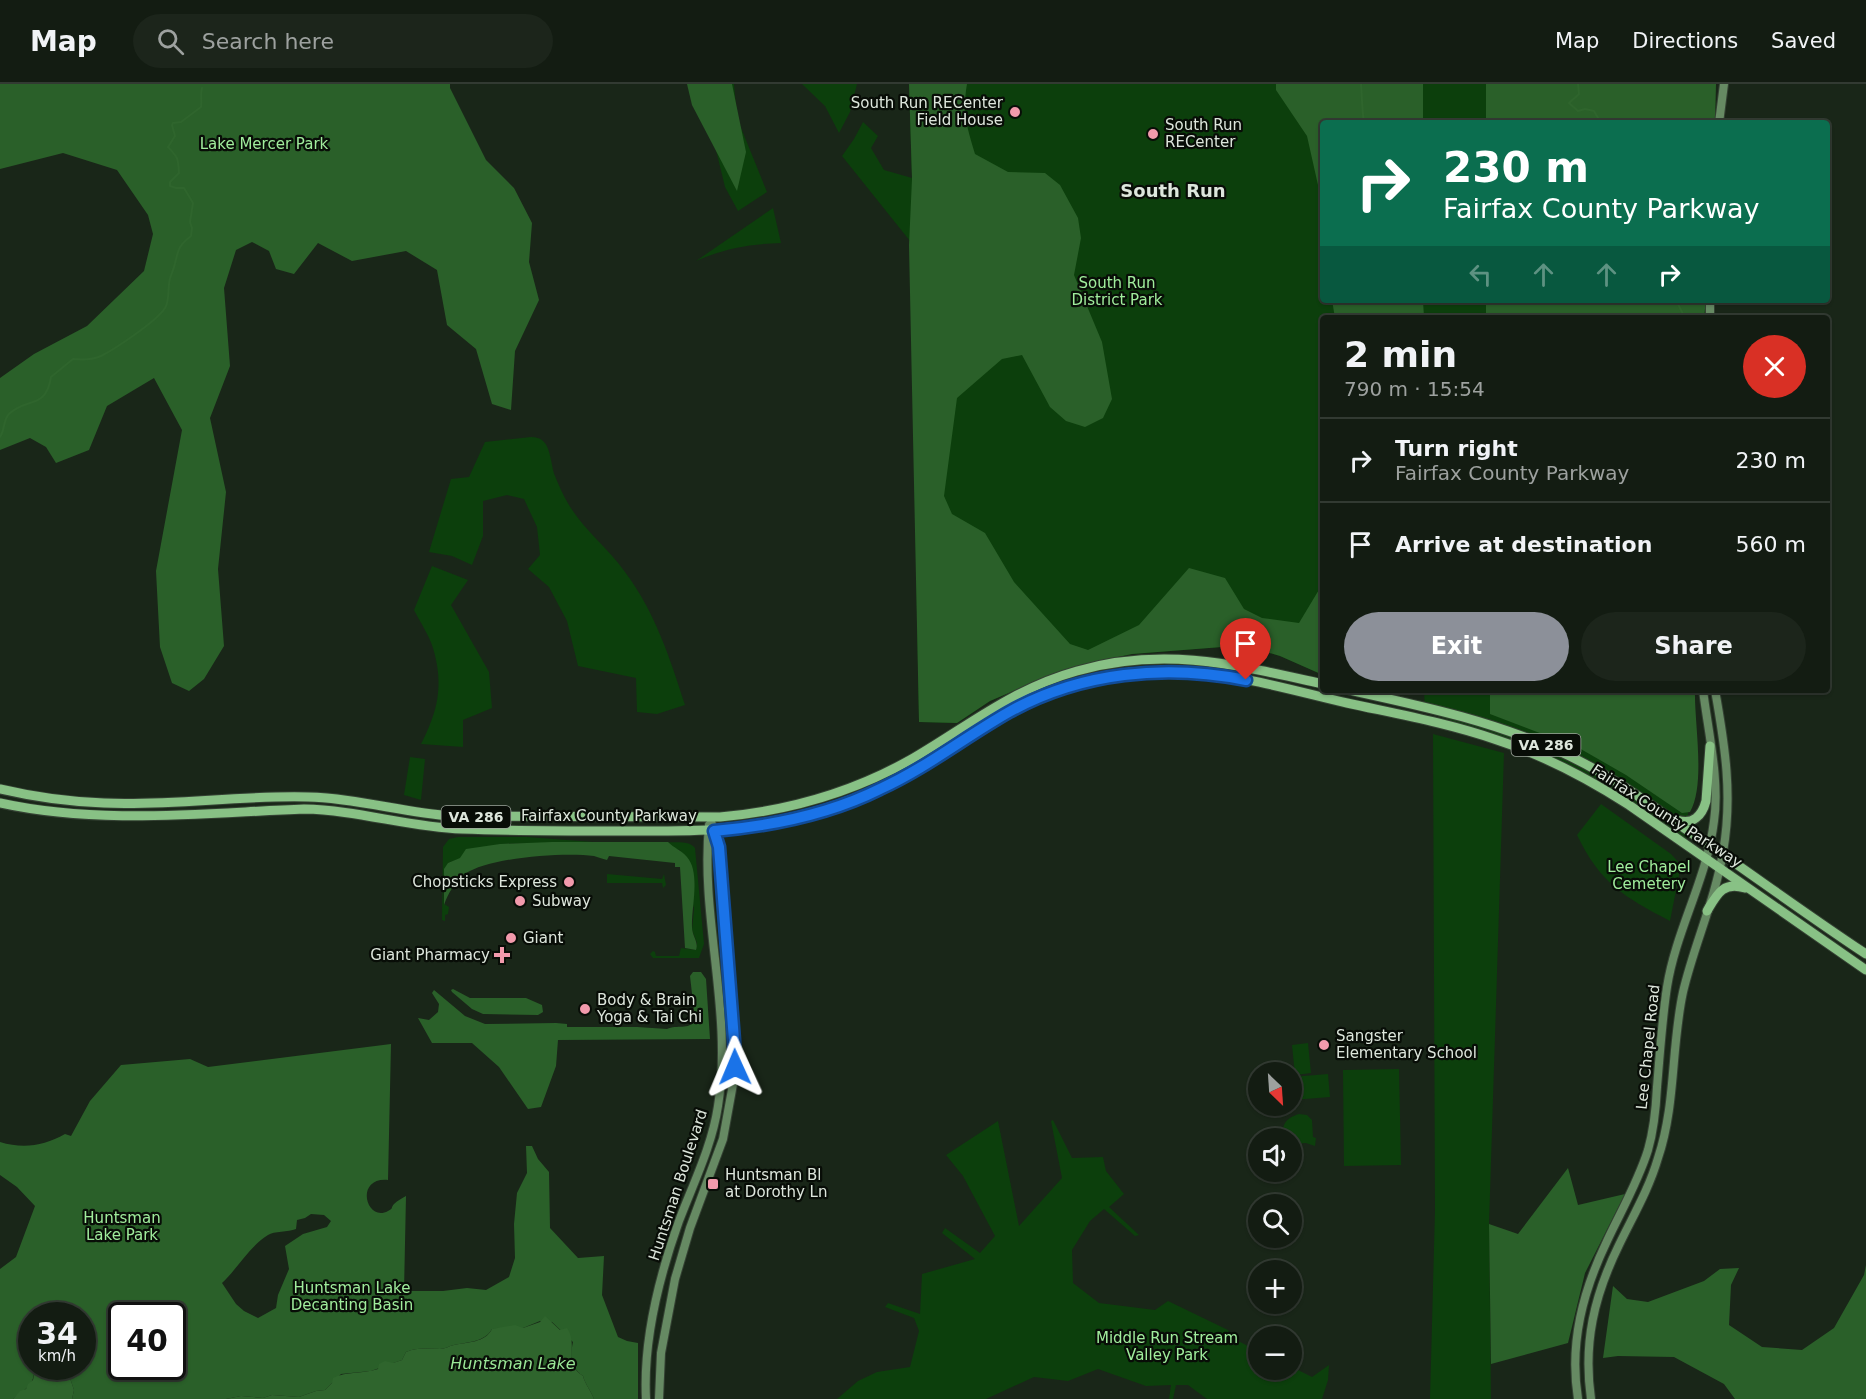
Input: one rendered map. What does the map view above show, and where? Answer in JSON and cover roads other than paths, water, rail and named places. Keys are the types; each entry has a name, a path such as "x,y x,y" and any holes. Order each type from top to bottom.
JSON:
{"highway":[{"name":"Fairfax County Parkway","path":"0,789 45,798 103,803 307,797 346,800 452,816 710,818 791,807 858,785 909,760 1017,693 1053,678 1088,668 1142,659 1197,659 1320,683"},
{"name":"Fairfax County Parkway","path":"0,803 92,816 160,816 316,809 449,829 711,831 801,818 860,798 915,771 1008,713 1063,689 1123,675 1178,671 1205,673 1257,682 1437,723 1498,740 1548,761 1599,786 1707,858 1866,970"},
{"name":"Fairfax County Parkway","path":"1362,693 1460,715 1525,736 1595,769 1641,797 1866,954"},
{"path":"1671,818 1682,822 1692,821 1701,815 1707,801 1710,746"},
{"path":"1707,911 1717,895 1726,887 1737,885 1754,891"}],"main road":[{"path":"1719,120 1724,84"},
{"name":"Lee Chapel Road","path":"1578,1399 1576,1332 1584,1297 1649,1147 1671,963 1707,858 1715,819 1716,797 1703,693"},
{"name":"Lee Chapel Road","path":"1591,1399 1588,1357 1594,1308 1610,1264 1654,1173 1664,1140 1683,993 1723,854 1728,815 1728,774 1716,693"},
{"name":"Huntsman Boulevard","path":"646,1399 648,1351 662,1276 678,1224 711,1138 719,1104 722,1067 709,892 707,848 711,831 710,818"},
{"name":"Huntsman Boulevard","path":"659,1399 661,1353 673,1288 690,1228 723,1139 734,1084 734,1040 719,847 711,831"},
{"path":"1632,1190 1644,1196"}],"water":[{"name":"Huntsman Lake","path":"545,1316 560,1330 567,1328 572,1341 573,1365 583,1376 594,1399 226,1399 241,1396 263,1398 272,1395 299,1397 325,1390 332,1383 333,1378 338,1376 378,1369 379,1364 385,1361 393,1363 402,1360 406,1352 410,1350 442,1349 475,1341 485,1337 492,1329 515,1325 523,1328 540,1322"},
{"path":"33,1380 71,1380 74,1390 72,1399 13,1399 20,1391 26,1389"}],"waterway":[{"path":"1361,84 1364,120"},
{"path":"1578,84 1579,94 1569,103 1578,111 1585,109 1594,111 1599,120"},
{"path":"0,437 9,414 15,409 40,399 45,394 51,377 73,359 84,360 101,356 145,327 165,308 179,250 191,236 190,222 193,203 184,188 170,186 170,182 179,173 177,158 168,147 175,136 173,123 181,122 201,107 202,88"},
{"path":"1678,303 1684,315"}],"place":[{"name":"South Run RECenter Field House","path":"1015,112"},
{"name":"South Run RECenter","path":"1153,134"},
{"name":"Chopsticks Express","path":"569,882"},
{"name":"Subway","path":"520,901"},
{"name":"Giant","path":"511,938"},
{"name":"Giant Pharmacy","path":"502,955"},
{"name":"Body & Brain Yoga & Tai Chi","path":"585,1009"},
{"name":"Sangster Elementary School","path":"1324,1045"},
{"name":"Huntsman Bl at Dorothy Ln","path":"713,1184"}],"district":[{"name":"South Run","path":"1173,190"}],"park label":[{"name":"Lake Mercer Park","path":"264,144"},
{"name":"South Run District Park","path":"1117,292"},
{"name":"Lee Chapel Cemetery","path":"1649,876"},
{"name":"Huntsman Lake Park","path":"122,1226"},
{"name":"Huntsman Lake Decanting Basin","path":"352,1296"},
{"name":"Middle Run Stream Valley Park","path":"1167,1346"}]}
